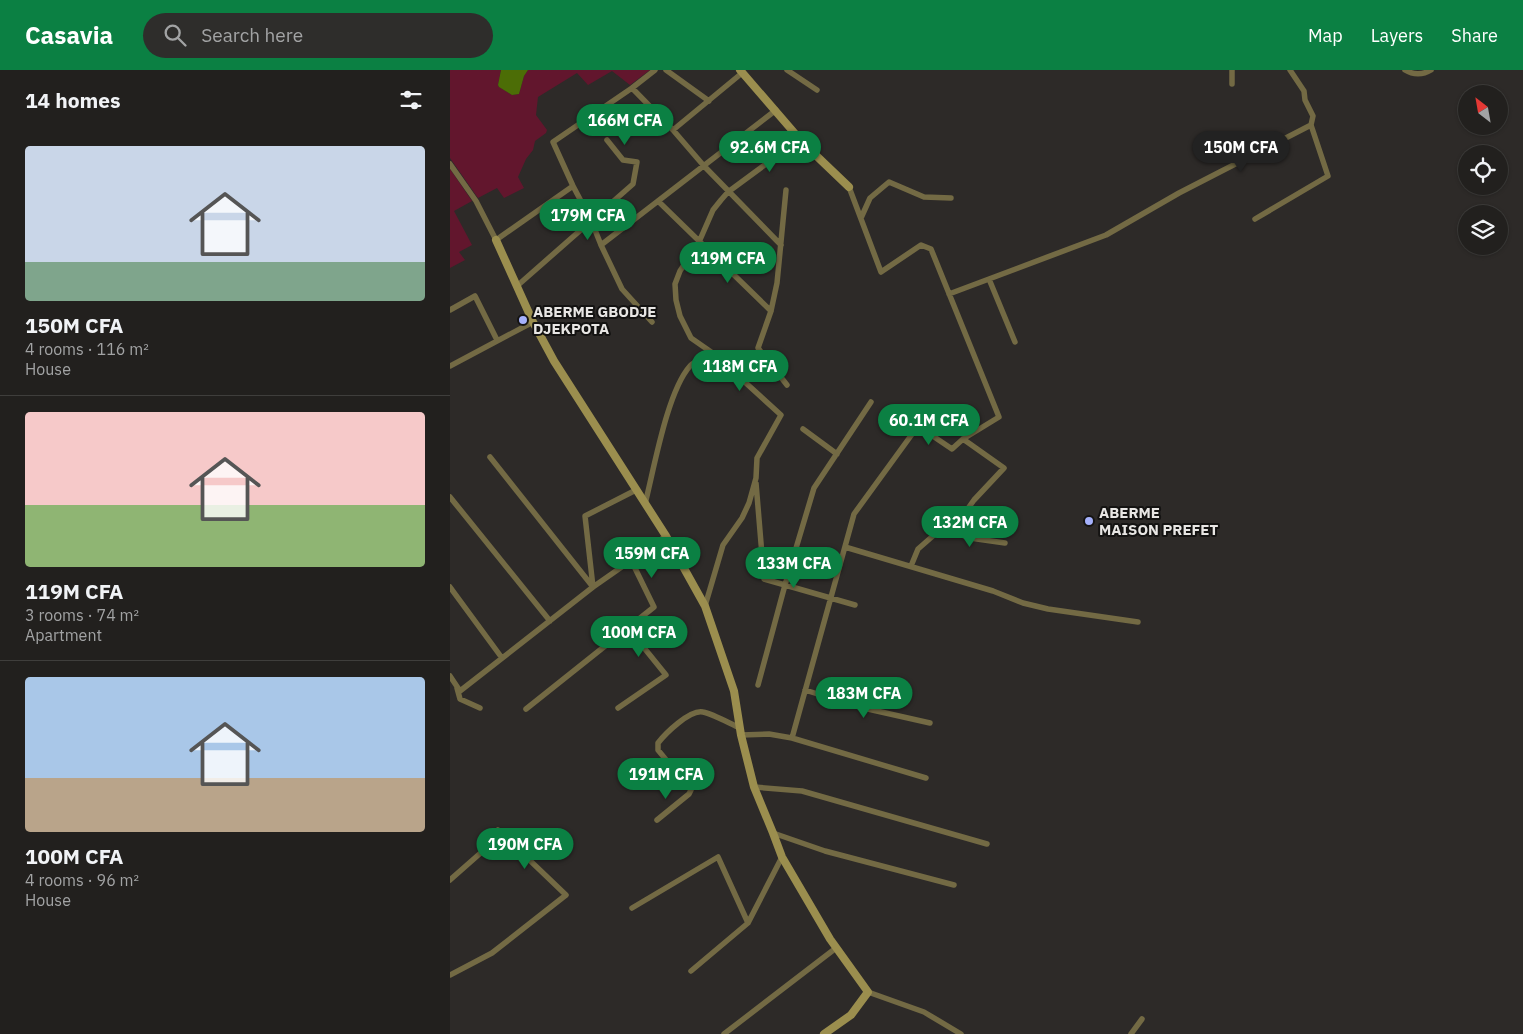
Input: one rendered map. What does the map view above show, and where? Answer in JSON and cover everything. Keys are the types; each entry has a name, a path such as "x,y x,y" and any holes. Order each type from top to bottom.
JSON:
{"street":[{"path":"652,322 622,289 553,142 655,70"},
{"path":"666,70 709,101"},
{"path":"788,70 797,72 817,90"},
{"path":"1232,70 1232,84"},
{"path":"1256,219 1328,176 1311,125 1313,116 1305,100 1304,91 1290,70"},
{"path":"1405,70 1412,74 1427,73 1431,70"},
{"path":"673,130 709,101 741,71 804,144 849,187 881,272 921,245 931,249 999,416 963,439 952,449 918,426 854,514 792,738"},
{"path":"632,88 673,130 728,192 781,245"},
{"path":"601,245 776,110"},
{"path":"949,294 1106,235 1180,193 1311,125"},
{"path":"517,286 633,184 637,162 623,160 607,140"},
{"path":"804,144 766,164 728,192 713,210 699,242 680,271 675,284 676,300 680,316 691,338 714,354 781,415 757,458 756,478 764,579 855,605"},
{"path":"450,164 476,201 533,322 569,387 666,536 705,606 734,691 740,732 754,787 782,857 836,948 868,992 924,1012 961,1034"},
{"path":"861,218 870,198 889,182 924,197 951,198"},
{"path":"496,240 573,186"},
{"path":"786,190 777,283 771,311 758,348 787,385"},
{"path":"658,201 771,311"},
{"path":"989,279 1015,342"},
{"path":"450,310 475,296 497,340"},
{"path":"450,366 533,322"},
{"path":"645,504 669,410 683,376 692,364 714,354"},
{"path":"758,685 814,488 871,402"},
{"path":"803,429 837,454"},
{"path":"952,531 974,500 1004,468 963,439"},
{"path":"490,457 593,587"},
{"path":"705,606 720,554 742,518 756,478"},
{"path":"593,587 585,516 636,490"},
{"path":"450,497 550,621"},
{"path":"911,566 918,548 942,528 970,538 1005,544"},
{"path":"454,684 460,690 593,587 666,536"},
{"path":"845,547 994,591 1023,603 1048,609 1138,622"},
{"path":"526,709 654,607 631,560"},
{"path":"450,587 502,658"},
{"path":"618,708 666,675 628,628"},
{"path":"450,676 460,699 480,708"},
{"path":"805,690 859,707 930,723"},
{"path":"658,820 690,794 691,790 658,750 658,743 665,734 693,713 702,711 740,732 792,738 926,778"},
{"path":"754,787 802,791 987,844"},
{"path":"450,880 484,850 498,830 566,895 492,953 450,975"},
{"path":"773,833 825,851 954,885"},
{"path":"632,908 718,857 748,922"},
{"path":"691,971 748,922 782,857"},
{"path":"724,1034 836,948"},
{"path":"824,1034 851,1015 868,992"},
{"path":"1131,1034 1142,1019"}],"shaded area":[{"path":"450,70 501,70 498,86 512,95 519,94 524,76 528,70 650,70 630,85 612,71 588,85 577,73 538,97 536,115 547,130 546,133 535,141 533,150 526,159 518,177 524,188 504,198 497,188 478,198 450,158"},
{"path":"501,70 528,70 524,76 519,94 512,95 499,87"},
{"path":"450,169 472,201 454,211 472,245 459,252 465,260 450,268"}],"place":[{"name":"ABERME GBODJE DJEKPOTA","path":"523,320"},
{"name":"ABERME MAISON PREFET","path":"1089,521"}]}
